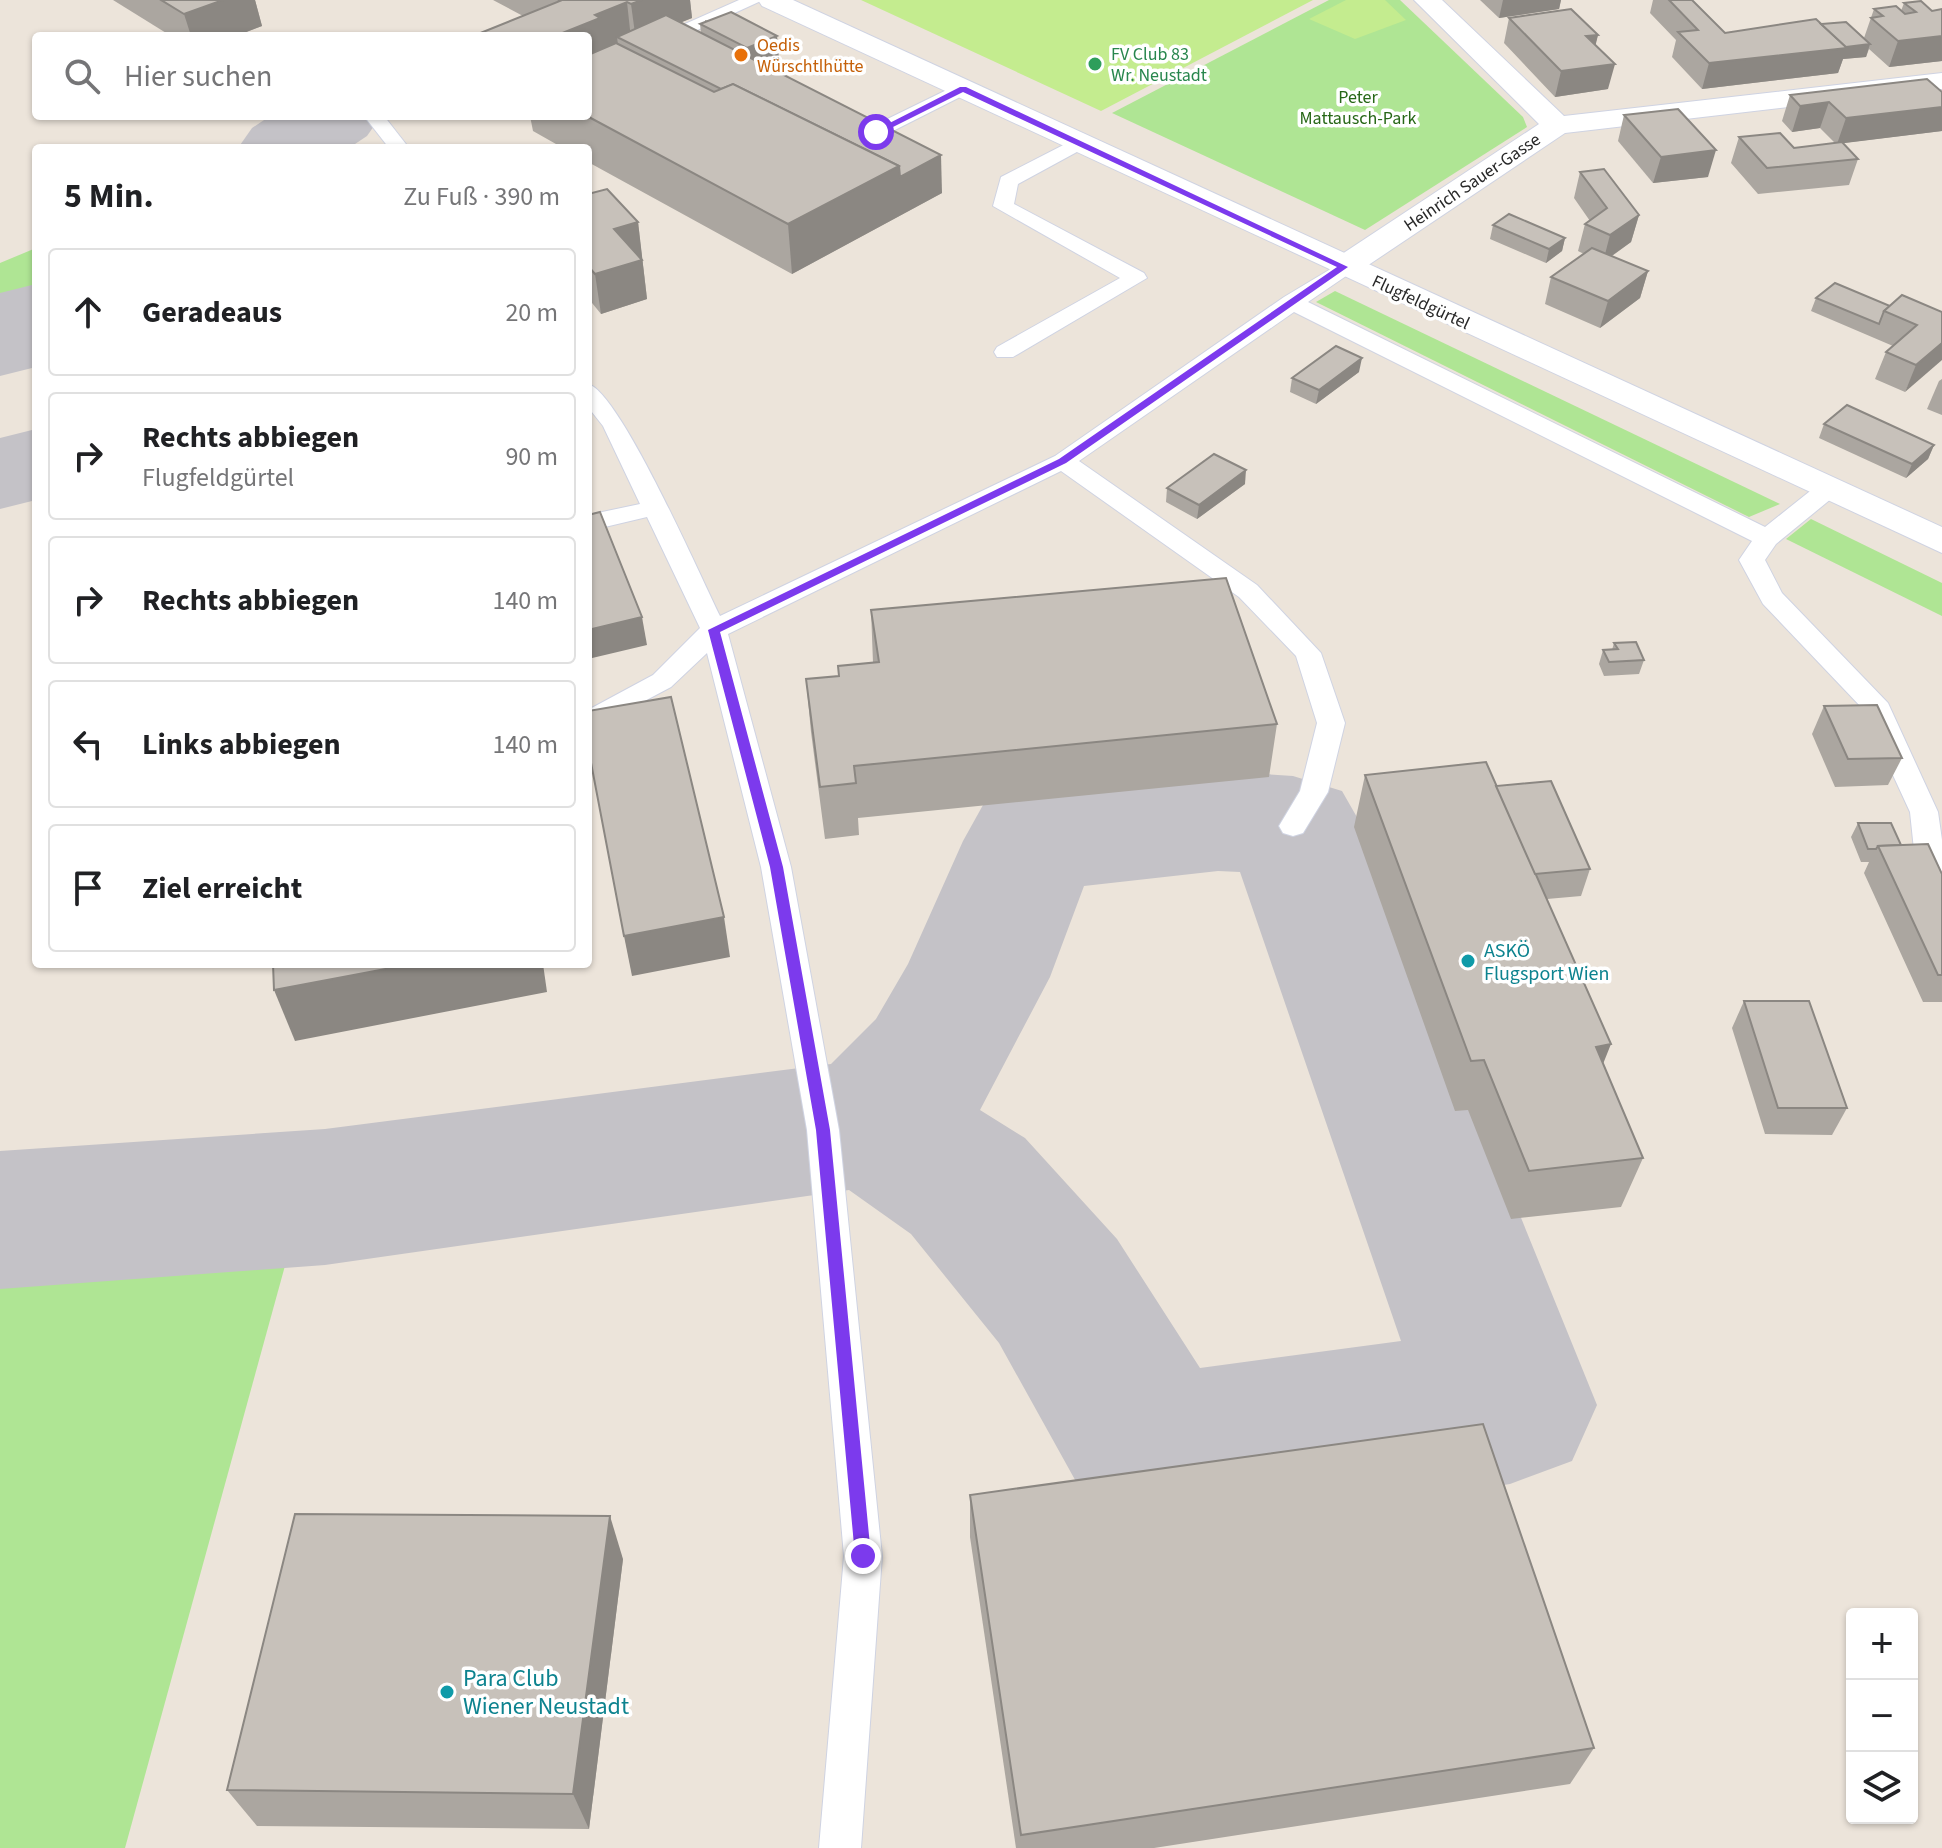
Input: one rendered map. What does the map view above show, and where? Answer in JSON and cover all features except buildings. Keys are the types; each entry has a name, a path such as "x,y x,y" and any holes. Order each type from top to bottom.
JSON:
{"street":[{"name":"Flugfeldgürtel","path":"771,0 1942,541"},
{"path":"1427,0 1557,125"},
{"name":"Heinrich Sauer-Gasse","path":"1344,267 1557,125 1934,87"}],"lane":[{"path":"592,72 754,0"},
{"path":"876,132 963,88"},
{"path":"377,120 396,144"},
{"path":"1005,352 1136,278 1003,206 1008,181 1079,143"},
{"path":"592,720 662,681 714,630 1063,461 1344,267"},
{"path":"1292,302 1767,538"},
{"path":"592,396 614,425 714,630 776,867 823,1130 863,1556 840,1848"},
{"path":"1063,461 1248,591 1308,653 1331,723 1314,792 1293,826"},
{"path":"1828,489 1767,538 1752,560 1772,598 1874,703 1924,812 1930,859 1942,885"},
{"path":"592,522 654,508"}],"green space":[{"name":"FV Club 83 Wr. Neustadt","path":"861,0 1313,0 1101,111"},
{"name":"Peter Mattausch-Park","path":"1329,0 1400,0 1523,117 1527,127 1365,230 1112,113"},
{"path":"1346,0 1385,0 1406,20 1355,39 1309,19"},
{"path":"32,250 32,304 0,327 0,263"},
{"path":"1335,291 1780,504 1749,517 1316,302"},
{"path":"1811,519 1942,583 1942,616 1786,539"},
{"path":"294,1233 125,1848 0,1848 0,1257"}],"taxiway":[{"path":"292,144 328,120"},
{"path":"0,344 32,319"},
{"path":"0,474 32,465"},
{"path":"1218,821 1293,826 1510,1405 1157,1456 1058,1291 968,1186 873,1123 930,1062 976,977 1032,841 1218,821"},
{"path":"0,1220 325,1197 873,1123"}],"place":[{"name":"Oedis Würschtlhütte","path":"741,55"},
{"name":"FV Club 83 Wr. Neustadt","path":"1095,64"},
{"name":"ASKÖ Flugsport Wien","path":"1468,961"},
{"name":"Para Club Wiener Neustadt","path":"447,1692"}],"route":[{"path":"863,1556 823,1130 776,867 714,630 1063,461 1344,267 963,88 876,132"}]}
